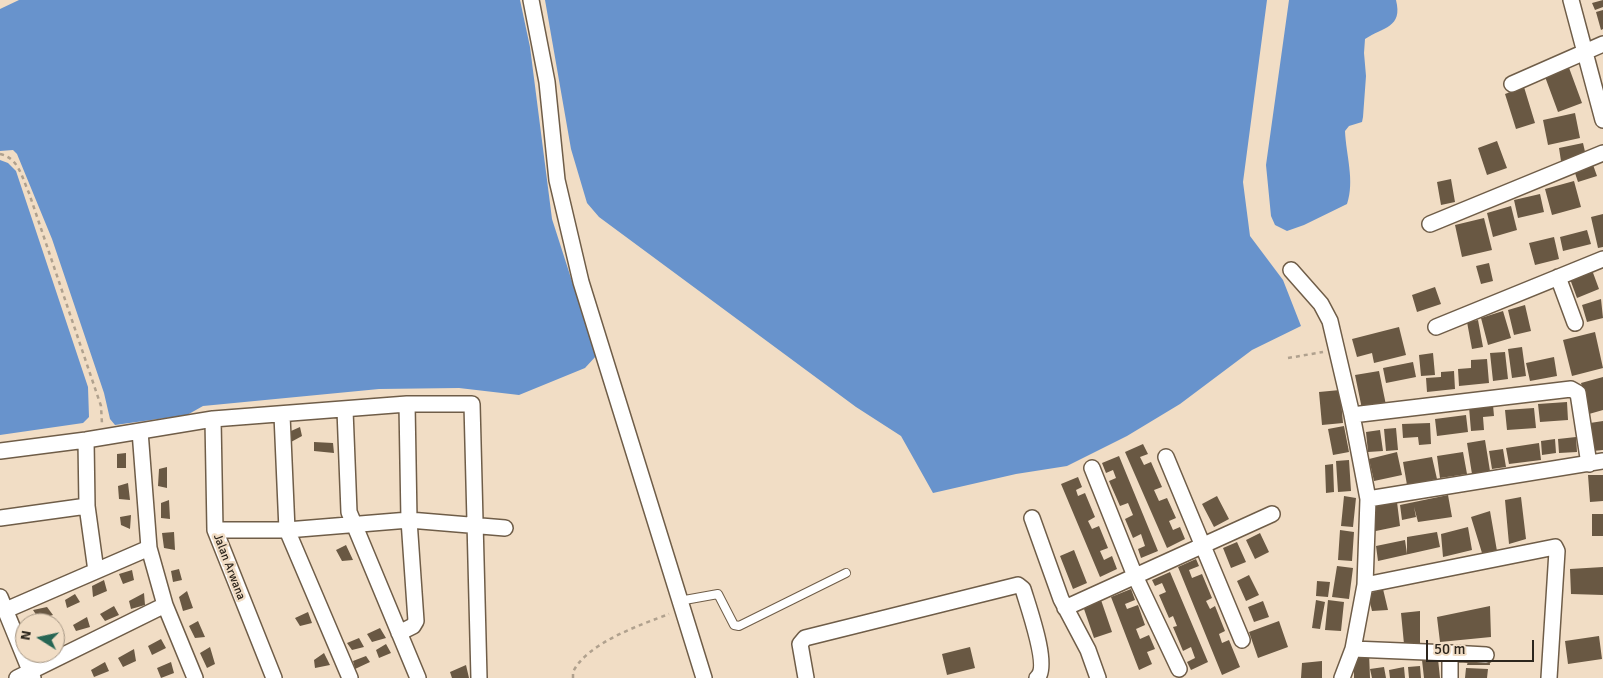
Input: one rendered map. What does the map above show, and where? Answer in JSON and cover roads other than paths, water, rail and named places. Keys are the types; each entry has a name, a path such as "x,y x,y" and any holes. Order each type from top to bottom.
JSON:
{"street":[{"path":"530,0 547,82 557,180 581,282 704,678"},
{"path":"1571,0 1603,120"},
{"path":"1512,84 1603,44"},
{"path":"1430,224 1603,153"},
{"path":"1436,327 1603,259"},
{"path":"1291,270 1325,309 1345,385 1368,499 1365,585 1353,649 1342,678"},
{"path":"1558,277 1575,323"},
{"path":"1352,416 1571,389 1578,393 1596,463 1368,499"},
{"path":"399,633 413,626 416,621 408,520 407,404"},
{"path":"0,451 86,440 213,419 407,404 472,404 479,678"},
{"path":"345,410 349,512 418,678"},
{"path":"282,415 287,530 350,678"},
{"name":"Jalan Arwana","path":"213,419 215,530 274,678"},
{"path":"140,431 150,548 165,605 192,677"},
{"path":"86,440 87,506 96,572"},
{"path":"1166,457 1242,640"},
{"path":"1092,468 1135,576 1179,669"},
{"path":"0,518 87,506"},
{"path":"1065,608 1272,514"},
{"path":"1032,518 1065,608 1088,650 1098,678"},
{"path":"215,530 287,530 408,520 505,528"},
{"path":"1365,585 1555,547 1557,551 1549,678"},
{"path":"32,675 3,604 96,572 150,548"},
{"path":"806,678 800,644 805,638 1018,585 1024,589 1043,662 1041,675 1037,678"},
{"path":"17,678 32,675 165,605"},
{"path":"1353,649 1486,655"},
{"path":"1450,653 1450,678"}],"lane":[{"path":"681,605 719,594 734,625 738,626 846,574"}],"water":[{"path":"19,0 520,0 530,47 552,219 596,356 585,368 519,395 459,388 379,389 203,406 187,415 115,425 110,419 104,393 52,239 17,154 13,150 0,151 0,9"},
{"path":"545,0 1267,0 1243,182 1250,236 1283,280 1301,326 1252,350 1180,404 1127,436 1067,466 1016,474 933,493 901,436 856,407 599,217 587,203 571,149"},
{"path":"1289,0 1396,0 1397,16 1390,26 1365,39 1366,76 1362,122 1349,126 1345,131 1350,177 1347,204 1304,225 1287,231 1275,225 1271,216 1266,165"},
{"path":"0,160 8,163 16,171 88,387 89,417 83,423 0,435"}]}
